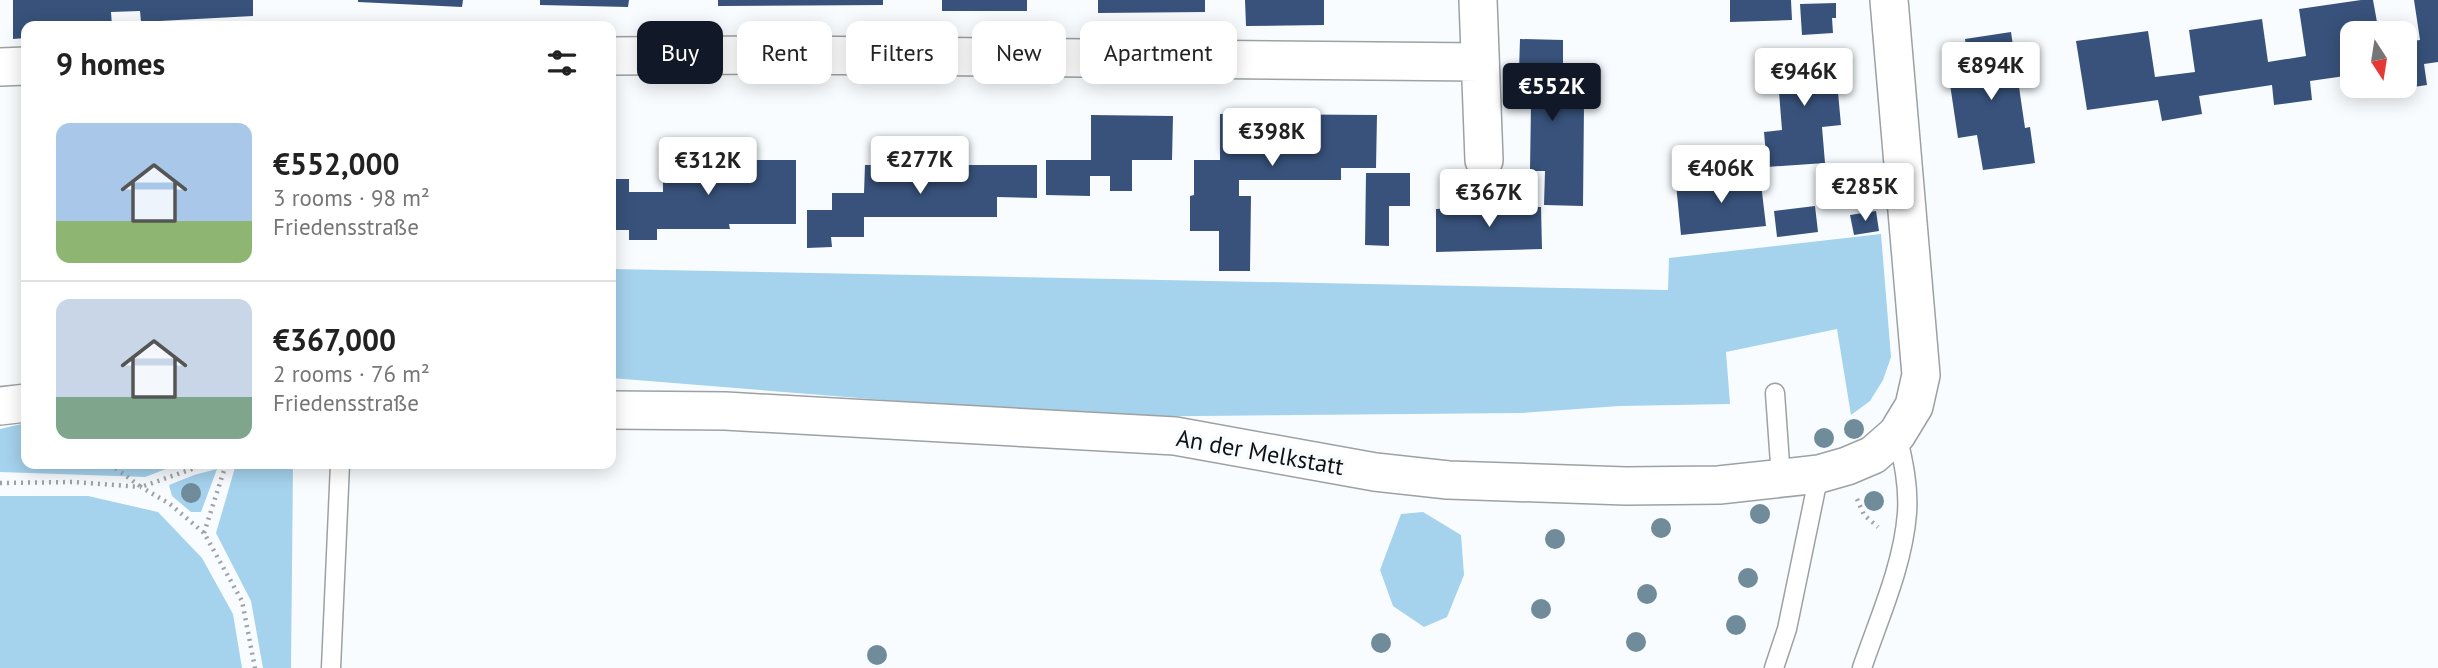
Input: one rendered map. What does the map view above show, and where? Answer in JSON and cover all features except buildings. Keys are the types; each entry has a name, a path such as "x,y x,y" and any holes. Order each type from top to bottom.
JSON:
{"street":[{"path":"1478,0 1484,160"},
{"path":"1889,0 1921,374 1914,406 1897,434"},
{"path":"616,56 812,55 1479,62"},
{"path":"0,67 21,66"},
{"path":"0,406 21,404"},
{"name":"An der Melkstatt","path":"616,410 725,411 1175,436 1375,472 1448,480 1639,486 1719,485 1819,474 1872,455 1897,434"}],"lane":[{"path":"1775,393 1780,478"},
{"path":"1861,668 1897,564 1907,514 1906,473 1897,434"},
{"path":"331,668 340,469"},
{"path":"1774,668 1787,629 1819,474"}],"path":[{"path":"117,469 170,504 204,533 242,601 255,668"},
{"path":"0,483 74,482 141,487 192,469"},
{"path":"204,533 224,469"}],"shaded area":[{"path":"1881,234 1891,357 1883,380 1870,401 1851,415 1837,329 1726,352 1730,404 1619,406 1522,413 1096,417 616,378 616,269 1668,290 1669,258"},
{"path":"21,424 21,469 166,469 145,477 0,472 0,429"},
{"path":"217,469 201,512 191,512 172,496 169,485"},
{"path":"235,469 293,469 291,668 263,668 251,601 216,533"},
{"path":"0,496 88,496 158,512 202,558 233,614 242,668 0,668"},
{"path":"1423,512 1461,535 1464,575 1447,617 1424,627 1393,606 1380,570 1401,514"}]}
